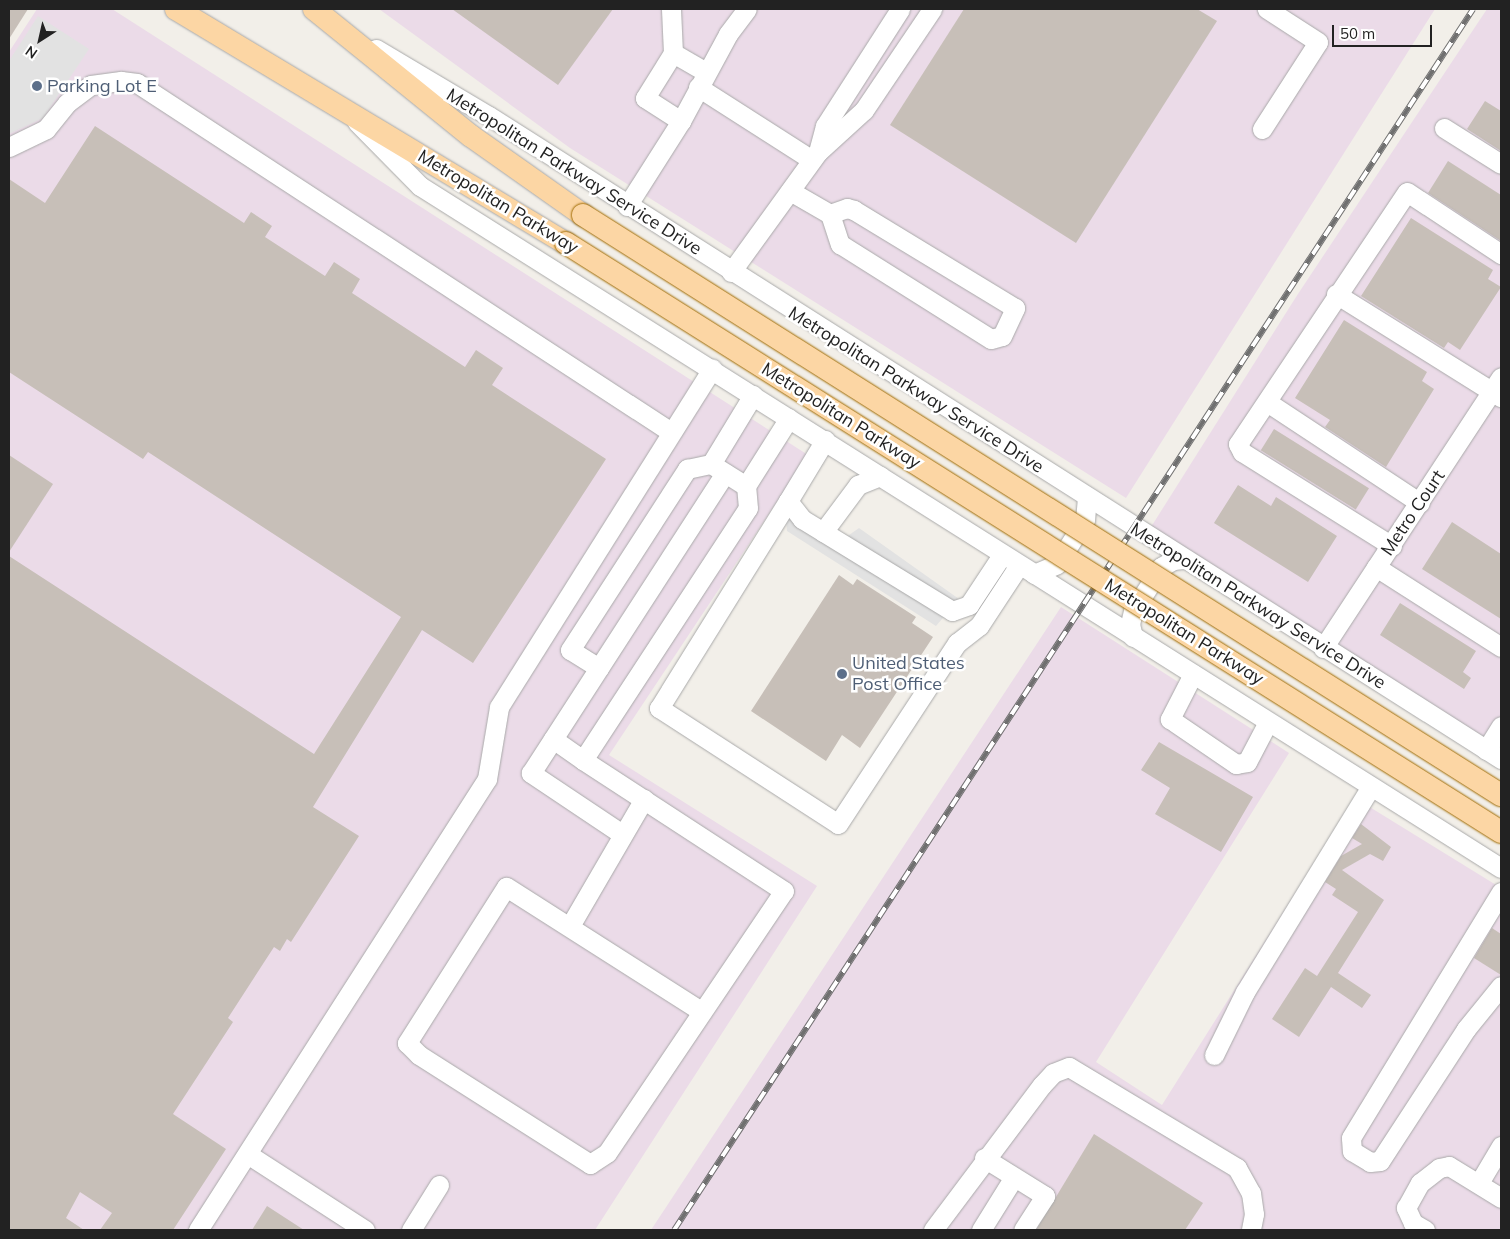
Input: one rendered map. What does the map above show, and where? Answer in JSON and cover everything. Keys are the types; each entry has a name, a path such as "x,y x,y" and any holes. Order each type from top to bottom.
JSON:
{"main road":[{"name":"Metropolitan Parkway","path":"176,9 202,16 350,113 566,242 1501,832"},
{"name":"Metropolitan Parkway","path":"322,15 464,131 583,215 1501,795"}],"street":[{"path":"671,9 673,53 645,98 681,121"},
{"path":"627,206 681,121 702,80 747,9"},
{"path":"815,156 825,126 900,9"},
{"path":"732,272 815,156 864,110 932,9"},
{"path":"1262,130 1318,42 1266,9"},
{"name":"Metropolitan Parkway Service Drive","path":"322,15 489,116 1086,498 1494,755"},
{"path":"673,53 702,80 815,156"},
{"path":"9,147 46,129 67,103 92,85 113,81 137,83 671,432"},
{"path":"350,113 420,186 825,440 1002,555 1501,868"},
{"path":"1444,128 1501,164"},
{"path":"790,190 830,214 840,244 991,339 1002,336 1015,308 854,210 847,208 830,214"},
{"path":"1392,546 1242,452 1238,444 1336,294 1407,192 1501,254"},
{"path":"1336,294 1498,389"},
{"path":"198,1230 249,1155 487,779 499,707 712,369"},
{"name":"Metro Court","path":"1323,648 1498,389"},
{"path":"622,834 531,773 599,668 718,468 753,395"},
{"path":"1267,402 1420,503"},
{"path":"583,760 748,508 746,486 789,418"},
{"path":"825,440 659,708 838,824 958,643 979,626 1026,570 1056,564 1085,520 1086,498"},
{"path":"599,668 570,650 687,469 718,468 746,486"},
{"path":"823,532 858,485 880,476"},
{"path":"788,501 802,519 944,609 960,611 969,605 1002,555"},
{"path":"1133,636 1130,624 1133,611 1161,567 1173,560 1183,559"},
{"path":"1376,567 1501,647"},
{"path":"960,611 968,635"},
{"path":"1193,674 1170,719 1236,764 1247,762 1268,722"},
{"path":"1494,755 1501,726"},
{"path":"553,739 784,891 701,1011 607,1153 590,1164 419,1055 407,1043 506,887 701,1011"},
{"path":"1214,1055 1245,992 1371,786"},
{"path":"570,926 644,799"},
{"path":"1501,892 1351,1138 1352,1151 1370,1162 1380,1161 1466,1029 1501,986"},
{"path":"933,1230 984,1158 1053,1073 1075,1068 1237,1168 1252,1193 1254,1214 1251,1230"},
{"path":"1479,1183 1501,1146"},
{"path":"249,1155 365,1230"},
{"path":"984,1158 1045,1196 1023,1230"},
{"path":"1425,1230 1414,1223 1406,1208 1428,1173 1449,1166 1501,1198"},
{"path":"981,1230 1014,1177"},
{"path":"411,1230 439,1185"}],"shaded area":[{"path":"37,9 112,9 808,455 609,755 817,886 595,1230 9,1230 9,52"},
{"path":"379,9 1435,9 1126,498 570,148"},
{"path":"1487,9 1501,9 1501,750 1151,527 1296,297"},
{"name":"Parking Lot E","path":"38,16 89,49 43,118 9,134 9,61"},
{"path":"797,509 842,540 859,528 959,599 936,626 787,531 786,517"},
{"path":"1061,607 1289,753 1096,1062 1162,1105 1355,798 1501,888 1501,1230 651,1230"}],"building":[{"path":"9,9 28,9 9,39"},
{"path":"452,9 613,9 558,85"},
{"path":"964,9 1197,9 1217,21 1076,243 890,125"},
{"path":"1485,101 1501,111 1501,151 1467,129"},
{"path":"95,126 244,223 251,212 272,226 265,237 325,276 334,262 360,279 352,293 465,367 476,350 503,368 492,385 606,459 473,663 422,630 313,807 359,836 291,942 287,939 280,951 274,947 228,1018 233,1022 173,1114 226,1149 173,1230 100,1230 112,1213 80,1192 66,1218 84,1230 9,1230 9,556 314,754 401,617 148,452 143,459 9,372 9,179 45,203"},
{"path":"1448,161 1501,195 1501,241 1428,193"},
{"path":"1411,218 1493,270 1488,279 1501,287 1460,350 1448,342 1444,348 1361,296"},
{"path":"1344,320 1427,372 1422,381 1434,389 1386,467 1325,427 1330,420 1295,398"},
{"path":"1274,429 1369,488 1356,510 1261,450"},
{"path":"9,455 53,484 9,552"},
{"path":"1238,485 1271,506 1276,497 1337,536 1308,582 1214,523"},
{"path":"1452,522 1501,554 1501,619 1422,569"},
{"name":"United States Post Office","path":"839,575 853,585 857,579 916,617 912,623 933,637 860,748 842,735 826,761 751,711"},
{"path":"1400,603 1476,651 1463,672 1471,678 1464,689 1380,635"},
{"path":"1159,742 1253,797 1221,852 1155,814 1170,788 1141,770"},
{"path":"1361,824 1391,847 1383,861 1370,854 1342,870 1384,900 1338,973 1371,995 1362,1008 1331,987 1299,1037 1272,1019 1305,968 1317,976 1358,912 1332,895 1336,889 1325,882 1341,856 1362,844 1352,838"},
{"path":"1492,928 1501,934 1501,975 1474,958"},
{"path":"1094,1134 1203,1203 1185,1230 1036,1230"},
{"path":"267,1206 304,1230 252,1230"}],"railway":[{"path":"674,1230 1473,9"}],"place":[{"name":"Parking Lot E","path":"37,86"},
{"name":"United States Post Office","path":"842,674"}]}
